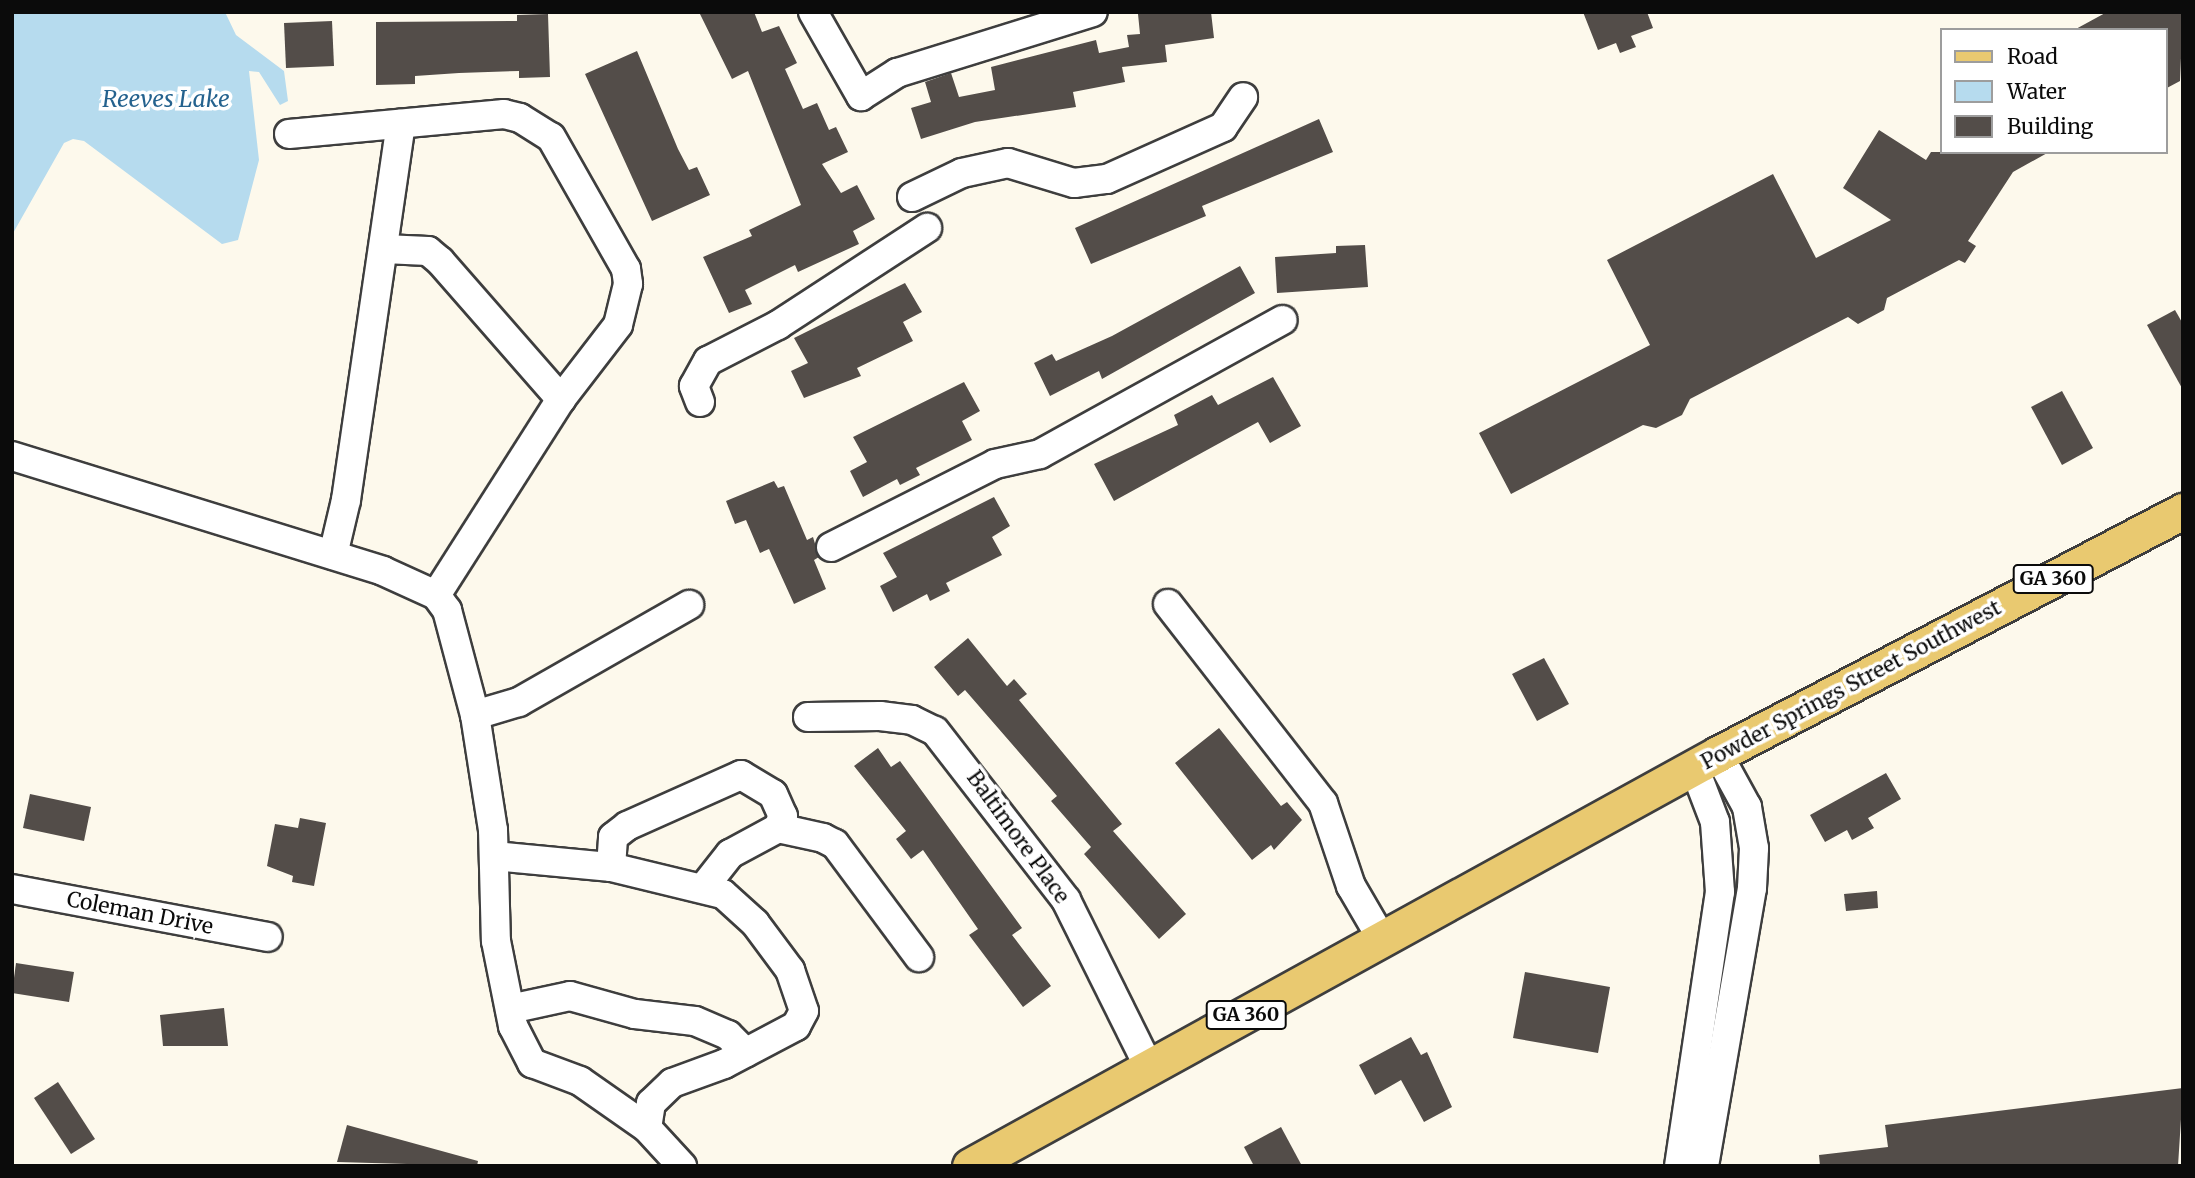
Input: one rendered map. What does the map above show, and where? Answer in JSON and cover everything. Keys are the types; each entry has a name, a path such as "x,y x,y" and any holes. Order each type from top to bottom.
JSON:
{"main road":[{"name":"Powder Springs Street Southwest","path":"1384,940 1706,761 2183,511"},
{"name":"GA 360","path":"970,1166 1384,940"}],"street":[{"path":"813,12 861,96 897,73 1093,12"},
{"path":"912,197 962,173 1009,163 1073,183 1107,179 1223,127 1243,97"},
{"path":"289,134 504,114 520,118 551,137 570,165 619,254 628,284 618,324 561,399 436,595"},
{"path":"333,555 384,248 401,124"},
{"path":"700,402 694,386 708,361 778,325 927,228"},
{"path":"384,248 421,250 440,261 561,399"},
{"path":"831,547 995,464 1040,454 1283,320"},
{"path":"12,456 333,555 436,595 447,610 475,715 494,856 496,941 510,1009 532,1063 580,1081 647,1128 682,1166"},
{"path":"1168,604 1323,803 1351,886 1384,940"},
{"path":"475,715 519,702 689,605"},
{"name":"Baltimore Place","path":"808,717 880,716 935,731 1066,900 1149,1066"},
{"path":"1679,1166 1720,892 1715,822 1706,761"},
{"path":"1704,1166 1748,915 1754,848 1747,807 1706,761"},
{"path":"611,867 613,837 626,826 741,775 773,794 783,816 778,828 730,854 704,887"},
{"path":"778,828 835,844 919,957"},
{"path":"494,856 611,867 704,887 733,901 755,923 799,988 804,1011 796,1026 746,1053 659,1092 647,1128"},
{"name":"Coleman Drive","path":"12,889 268,937"},
{"path":"510,1009 570,996 635,1014 695,1021 728,1035 746,1053"}],"water":[{"name":"Reeves Lake","path":"12,12 225,12 236,35 284,71 288,101 280,105 259,72 249,71 259,160 238,240 222,244 84,141 73,139 64,143 12,235"}],"building":[{"path":"699,12 754,12 762,32 779,26 797,63 785,69 803,109 817,103 829,130 836,127 848,152 822,164 841,193 857,185 875,219 853,231 859,244 798,272 795,265 745,290 752,304 729,313 703,257 752,236 749,230 801,205 748,71 732,79"},
{"path":"1211,12 1214,38 1165,45 1167,62 1122,67 1125,82 1073,92 1076,107 975,122 921,139 911,108 931,102 925,82 951,73 959,97 995,90 991,67 1096,40 1099,53 1129,47 1127,35 1140,34 1138,14"},
{"path":"1583,12 1647,12 1653,28 1631,36 1636,47 1620,53 1616,43 1598,50"},
{"path":"2107,12 2183,12 2180,81 2167,88 2167,28 2078,28"},
{"path":"548,14 550,77 519,78 519,71 459,73 415,76 415,84 376,85 376,22 517,21 517,15"},
{"path":"332,21 334,66 286,68 284,23"},
{"path":"637,51 678,149 689,170 697,167 710,195 652,221 585,74"},
{"path":"1319,119 1333,152 1202,206 1206,216 1091,264 1075,228"},
{"path":"1879,130 1926,160 1931,152 2045,154 2013,172 1968,241 1976,246 1965,263 1959,260 1887,298 1884,310 1858,324 1848,317 1690,399 1682,415 1656,428 1643,425 1511,494 1479,433 1650,345 1607,260 1773,174 1816,258 1891,220 1843,188"},
{"path":"1365,245 1368,287 1277,293 1275,257 1336,253 1336,246"},
{"path":"1240,266 1255,293 1102,379 1099,371 1050,396 1034,363 1052,354 1056,361 1112,336"},
{"path":"905,283 922,312 903,322 913,341 857,368 861,376 804,398 791,371 808,363 794,338"},
{"path":"2175,310 2183,324 2183,390 2147,325"},
{"path":"1273,377 1301,426 1270,443 1258,422 1114,501 1094,464 1178,425 1174,415 1212,395 1218,405"},
{"path":"964,382 980,411 962,421 972,440 916,468 920,475 900,485 897,479 863,497 850,471 867,462 853,437"},
{"path":"2062,391 2093,448 2062,465 2031,407"},
{"path":"774,481 778,488 784,486 807,540 813,537 819,557 814,560 826,589 794,604 769,549 760,553 746,520 735,524 726,501"},
{"path":"994,497 1010,526 992,537 1002,555 946,583 950,591 930,601 927,594 893,612 880,586 897,577 883,553"},
{"path":"968,638 1007,686 1014,679 1027,694 1019,700 1122,824 1113,831 1186,914 1159,939 1084,854 1091,847 1051,801 1057,796 965,690 958,696 934,667"},
{"path":"1544,658 1569,704 1537,721 1512,674"},
{"path":"1219,728 1281,806 1287,802 1302,820 1274,850 1271,845 1252,860 1175,763"},
{"path":"878,748 891,767 900,761 1022,928 1012,935 1051,986 1023,1007 969,935 978,929 923,850 911,859 896,839 906,831 854,766"},
{"path":"1886,773 1901,799 1868,818 1874,828 1852,840 1847,830 1825,842 1810,815"},
{"path":"30,794 91,807 84,841 23,828"},
{"path":"300,818 326,823 314,886 292,882 293,876 267,866 275,824 298,828"},
{"path":"1877,891 1878,908 1846,911 1844,894"},
{"path":"16,963 74,972 69,1002 12,993"},
{"path":"1525,972 1610,987 1598,1053 1513,1038"},
{"path":"224,1008 228,1046 163,1046 160,1015"},
{"path":"1411,1037 1421,1055 1427,1052 1452,1107 1424,1122 1401,1080 1375,1095 1359,1065"},
{"path":"58,1082 95,1139 71,1154 34,1098"},
{"path":"2183,1088 2178,1166 1820,1166 1819,1155 1888,1147 1885,1125"},
{"path":"347,1125 478,1161 477,1166 337,1162"},
{"path":"1281,1127 1302,1166 1254,1166 1244,1147"}]}
